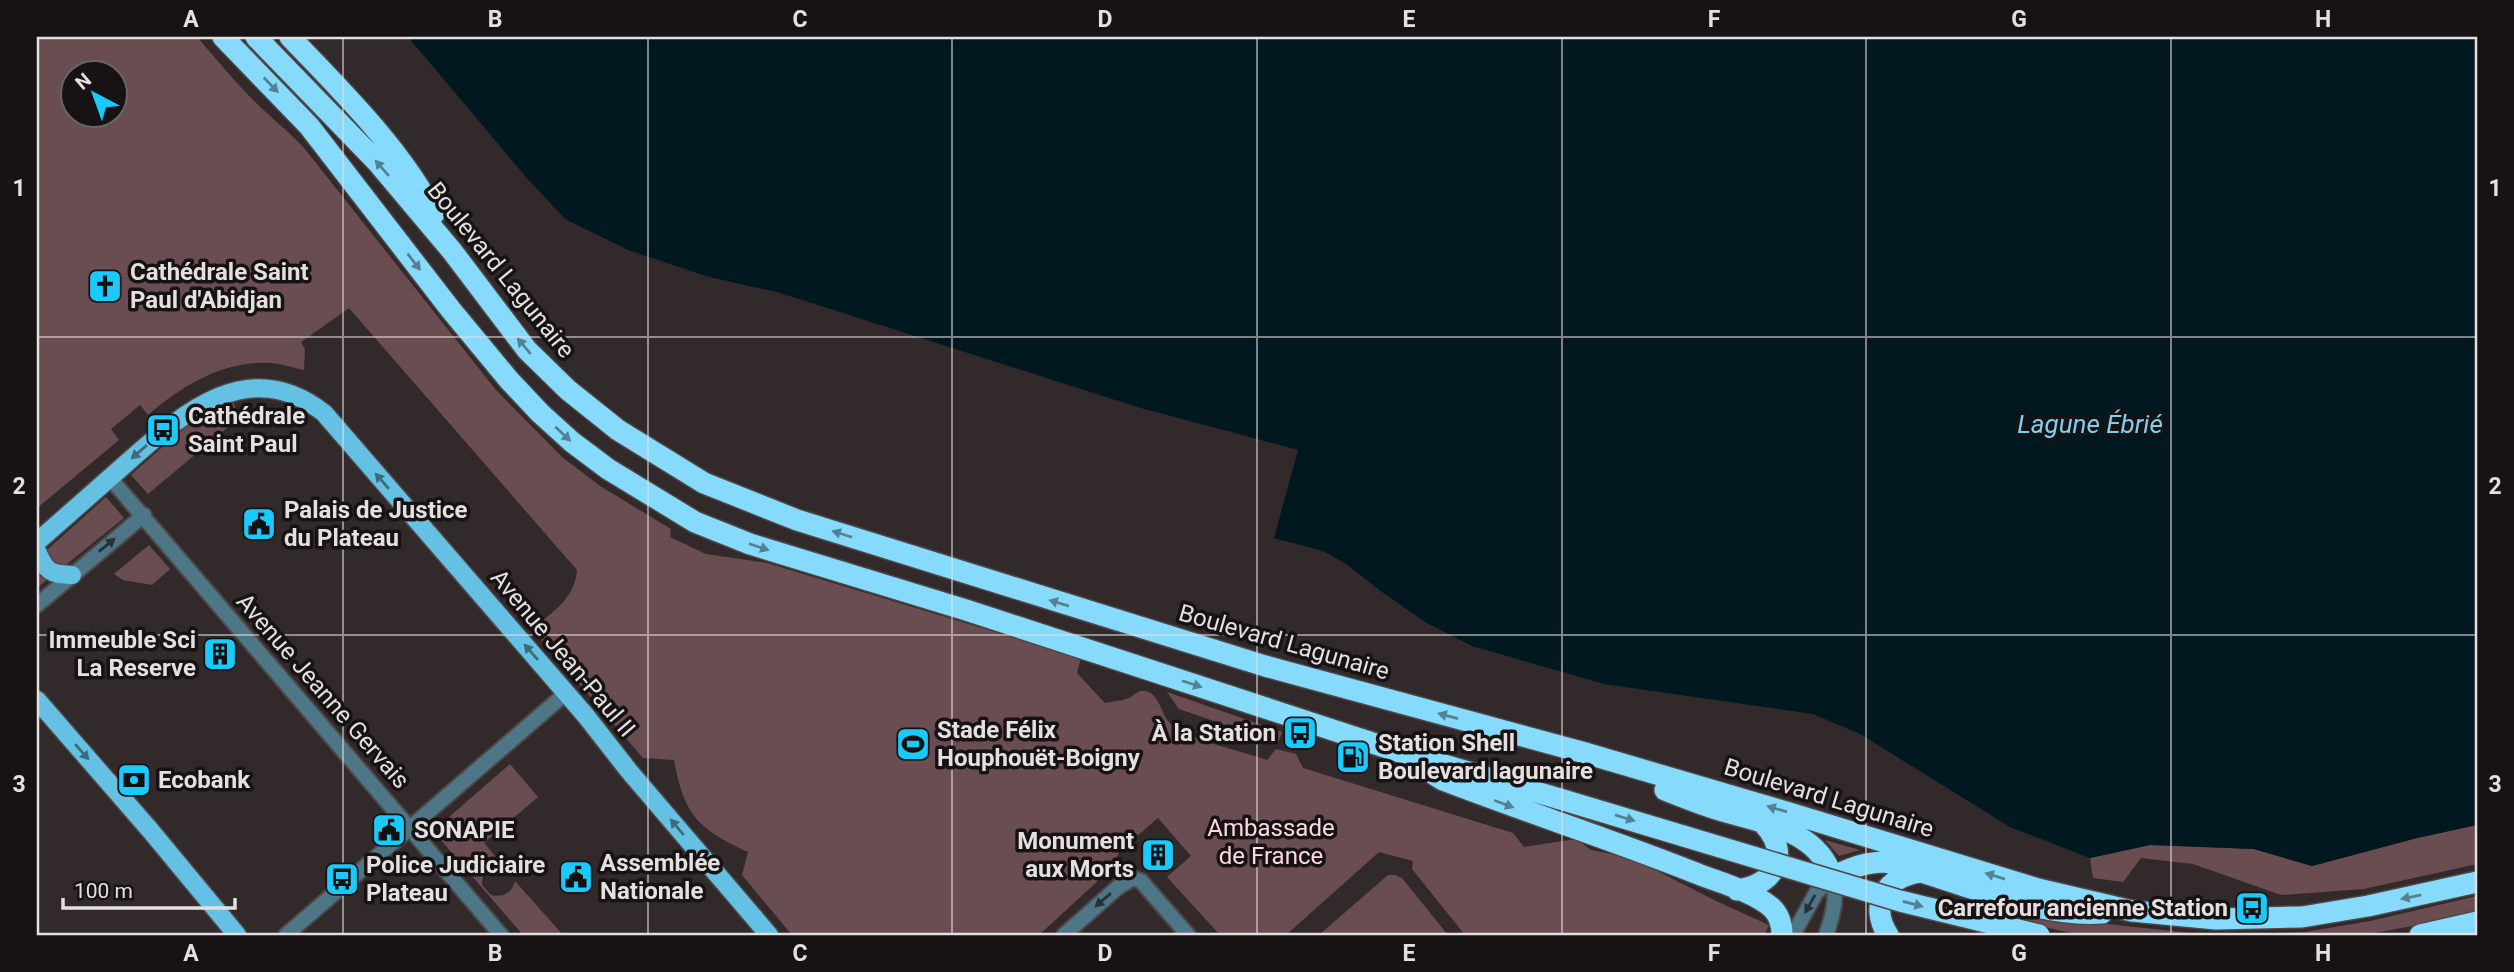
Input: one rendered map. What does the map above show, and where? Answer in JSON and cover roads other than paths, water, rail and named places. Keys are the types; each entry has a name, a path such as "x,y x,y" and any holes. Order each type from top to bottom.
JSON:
{"highway":[{"path":"223,37 309,126 509,380 572,442 608,469 695,522 750,544 966,610 1400,752 1900,901 2039,935"},
{"name":"Boulevard Lagunaire","path":"256,37 378,163 452,251 527,350 568,390 618,430 704,483 797,520 1265,666 1585,753 2038,889 2132,911 2216,919 2302,917 2368,906 2477,882"},
{"path":"290,37 386,142 428,200 452,251"},
{"path":"1400,752 1443,780 1534,815 1627,846 1737,890 1770,906 1781,920 1782,935"},
{"path":"1585,753 1646,782 1798,836 1811,845 1829,866 1832,877 1853,866 1886,862 2062,912 2085,914 2132,911"},
{"path":"1737,890 1763,883 1776,864 1777,842 1773,833 1763,823"},
{"path":"1888,935 1880,909 1885,892 1894,880 1901,876 1924,872"},
{"path":"2420,935 2477,922"}],"main road":[{"name":"Avenue Jean-Paul II","path":"37,542 192,409 243,389 265,388 308,400 324,413 769,935"},
{"path":"37,551 47,570 55,574 72,575"},
{"path":"37,700 237,935"}],"street":[{"name":"Avenue Jeanne Gervais","path":"110,478 500,935"},
{"path":"37,606 144,515"},
{"path":"286,935 566,694"},
{"path":"1793,935 1816,893 1832,877"},
{"path":"1826,935 1834,911 1832,877"},
{"path":"1064,935 1117,888 1133,878 1141,881 1188,935"}],"water":[{"name":"Lagune Ébrié","path":"408,37 2477,37 2477,825 2312,866 2254,849 2150,845 2090,858 2010,827 1860,734 1813,714 1604,684 1472,646 1425,622 1346,564 1323,551 1274,538 1298,450 1137,407 777,292 709,277 628,250 565,219"}],"place":[{"name":"Cathédrale Saint Paul d'Abidjan","path":"105,286"},
{"name":"Cathédrale Saint Paul","path":"163,430"},
{"name":"Palais de Justice du Plateau","path":"259,524"},
{"name":"Immeuble Sci La Reserve","path":"220,654"},
{"name":"À la Station","path":"1300,733"},
{"name":"Stade Félix Houphouët-Boigny","path":"913,744"},
{"name":"Station Shell Boulevard lagunaire","path":"1353,757"},
{"name":"Ecobank","path":"134,780"},
{"name":"SONAPIE","path":"389,830"},
{"name":"Monument aux Morts","path":"1158,855"},
{"name":"Assemblée Nationale","path":"576,877"},
{"name":"Police Judiciaire Plateau","path":"342,879"},
{"name":"Carrefour ancienne Station","path":"2252,908"}],"park label":[{"name":"Ambassade de France","path":"1271,842"}]}
